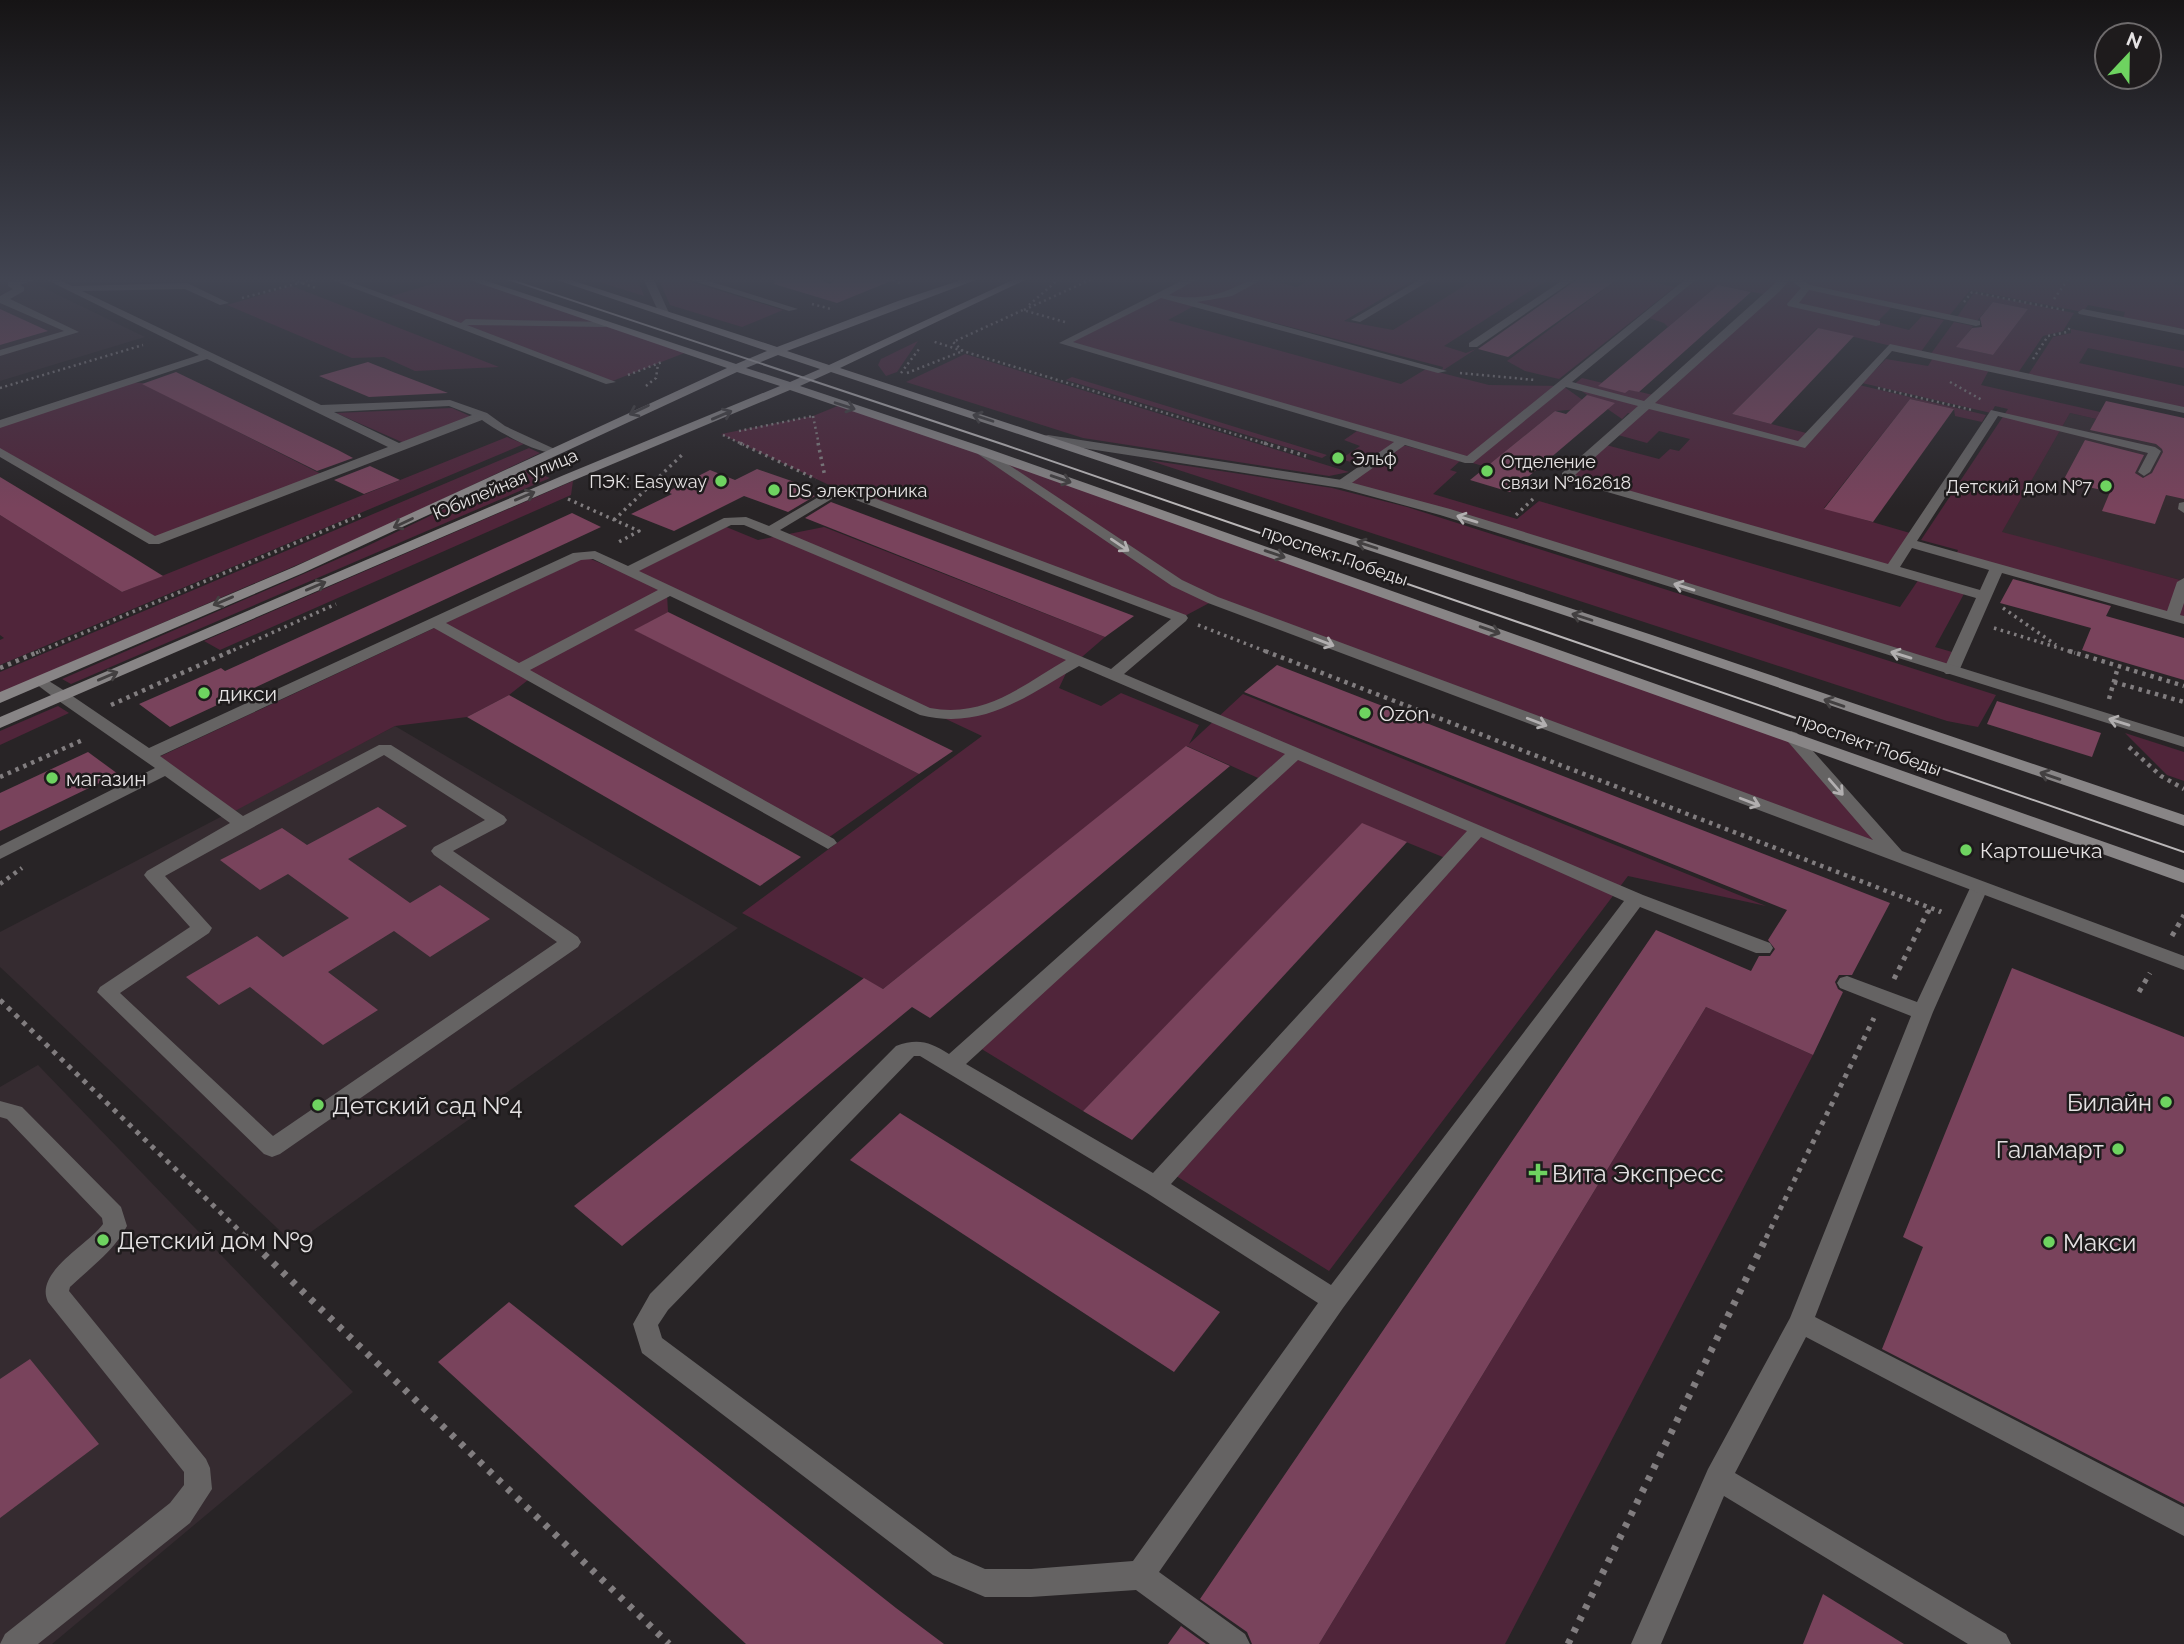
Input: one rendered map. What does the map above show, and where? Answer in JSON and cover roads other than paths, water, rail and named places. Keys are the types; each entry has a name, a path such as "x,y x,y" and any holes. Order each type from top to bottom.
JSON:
{"main road":[{"name":"проспект Победы","path":"695,355 982,451 2184,877"},
{"name":"Юбилейная улица","path":"550,470 553,452 766,355"},
{"name":"проспект Победы","path":"791,355 2184,821"},
{"name":"Юбилейная улица","path":"0,698 376,535 550,470 789,387 860,355"},
{"name":"Юбилейная улица","path":"0,723 550,470"}],"street":[{"path":"539,355 611,382"},
{"path":"1105,355 1469,460"},
{"path":"1382,355 1442,371"},
{"path":"1457,471 1598,355"},
{"path":"1703,355 1566,476 1985,596"},
{"path":"1563,383 1801,445 1882,355"},
{"path":"1924,355 2184,410"},
{"path":"0,424 206,356 400,447"},
{"path":"318,408 450,403 483,415 501,429 553,452"},
{"path":"1892,569 1994,414 2155,451 2144,472"},
{"path":"0,452 154,541 483,415"},
{"path":"1048,439 1342,484 1445,512 2184,742"},
{"path":"1342,484 1403,441"},
{"path":"982,451 1177,583 1213,600 2184,963"},
{"path":"770,531 839,489 1181,618 1113,675"},
{"path":"628,571 729,521 746,521 1478,829 1636,899 1763,948"},
{"path":"1909,543 2178,619 2184,582"},
{"path":"148,755 578,556 595,555 926,712 944,716 973,714 994,706 1078,660"},
{"path":"1951,671 1997,568"},
{"path":"518,670 668,591"},
{"path":"434,622 828,843"},
{"path":"41,681 242,824"},
{"path":"1791,736 1897,857"},
{"path":"385,748 498,820 440,851 571,942 272,1148 107,992 202,928 153,875 242,824 385,748"},
{"path":"951,1065 1296,752"},
{"path":"0,853 165,769"},
{"path":"1155,1186 1478,829"},
{"path":"1646,1644 1718,1478 1801,1322 1923,1012 1979,888"},
{"path":"1140,1575 1334,1300 1636,899"},
{"path":"1847,983 1923,1012"},
{"path":"1235,1644 1140,1575 1031,1583 985,1583 943,1565 651,1345 645,1324 659,1302 903,1052 914,1048 924,1049 1155,1186 1334,1300"},
{"path":"0,1109 14,1113 113,1214 115,1226 104,1241 58,1282 57,1294 197,1468 198,1489 180,1513 15,1644"},
{"path":"1801,1322 2184,1522"},
{"path":"1718,1478 1996,1644"}],"tram line":[{"path":"735,355 1005,445 2184,852"}],"place":[{"name":"Эльф","path":"1338,458"},
{"name":"Отделение связи №162618","path":"1487,471"},
{"name":"ПЭК: Easyway","path":"721,481"},
{"name":"Детский дом №7","path":"2106,486"},
{"name":"DS электроника","path":"774,490"},
{"name":"дикси","path":"204,693"},
{"name":"Ozon","path":"1365,713"},
{"name":"магазин","path":"52,778"},
{"name":"Картошечка","path":"1966,850"},
{"name":"Билайн","path":"2166,1102"},
{"name":"Детский сад №4","path":"318,1105"},
{"name":"Галамарт","path":"2118,1149"},
{"name":"Вита Экспресс","path":"1538,1173"},
{"name":"Детский дом №9","path":"103,1240"},
{"name":"Макси","path":"2049,1242"}]}
